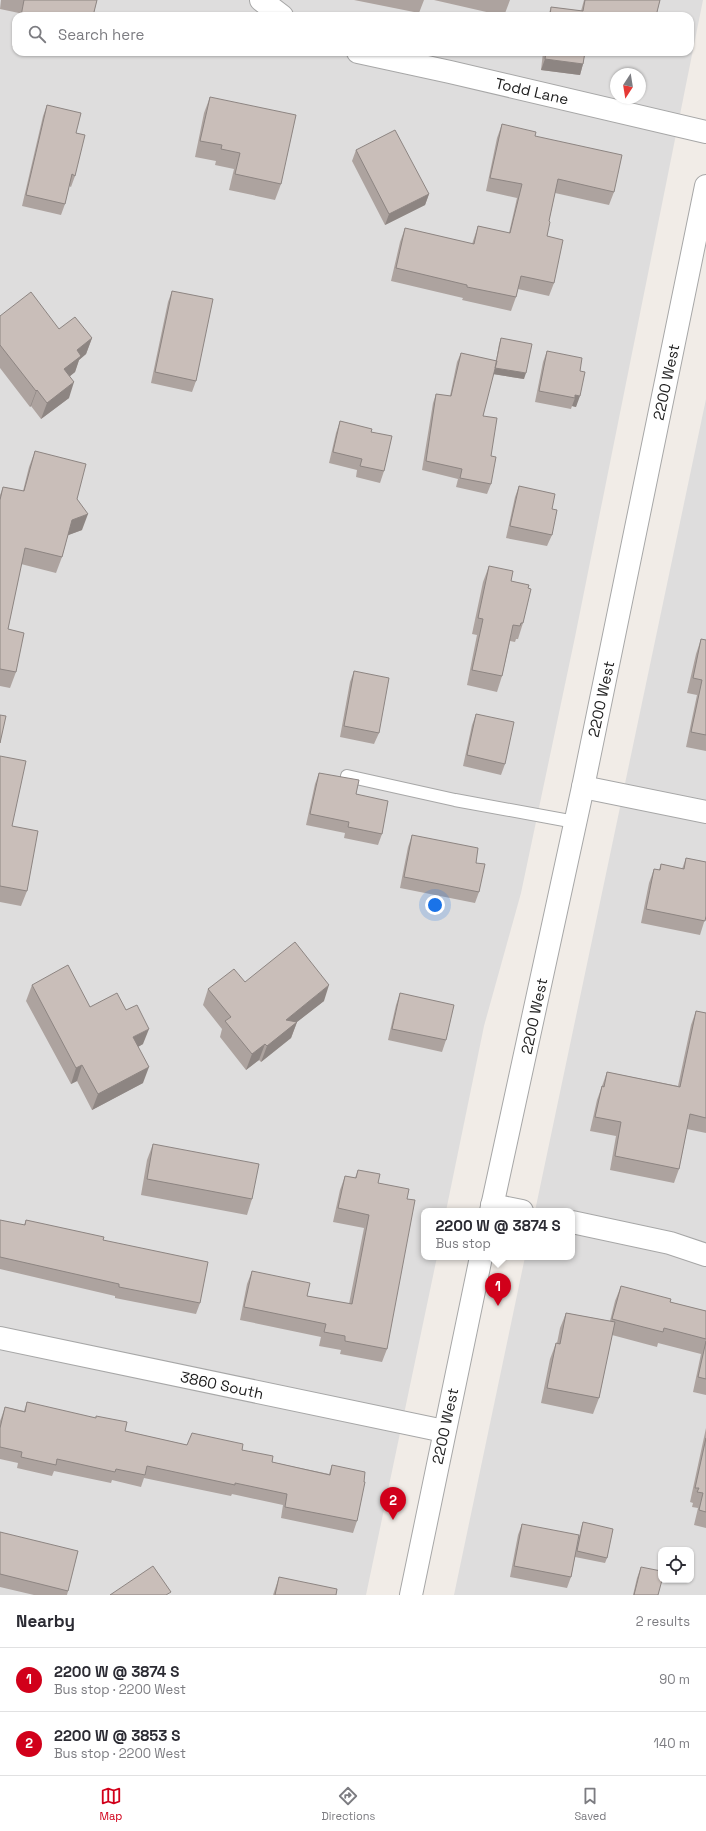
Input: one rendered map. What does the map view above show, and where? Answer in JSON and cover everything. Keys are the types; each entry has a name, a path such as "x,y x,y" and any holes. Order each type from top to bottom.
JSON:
{"street":[{"path":"261,0 277,12"},
{"name":"Todd Lane","path":"376,56 706,132"},
{"name":"2200 West","path":"491,1208 583,787 706,186"},
{"path":"583,787 706,812"},
{"path":"575,1223 670,1243 706,1255"},
{"name":"2200 West","path":"411,1595 480,1260"},
{"name":"3860 South","path":"0,1338 444,1431"}],"lane":[{"path":"347,776 455,800 575,822"}],"shaded area":[{"path":"0,0 703,0 694,45 694,12 12,12 12,56 692,56 575,637 521,893 484,1026 447,1208 421,1208 421,1260 436,1260 366,1595 0,1595"},
{"path":"706,399 706,1595 454,1595 524,1260 575,1260 575,1208 536,1208"}],"building":[{"path":"24,0 97,0 94,12 22,12"},
{"path":"585,0 660,0 657,12 550,12 551,7 583,11"},
{"path":"545,56 584,56 583,64 545,59"},
{"path":"210,97 296,115 281,184 235,174 240,153 221,149 222,145 200,141"},
{"path":"47,105 81,113 76,133 85,135 75,176 72,174 65,204 26,195"},
{"path":"502,124 536,132 535,136 622,155 614,192 558,179 547,236 563,240 554,283 521,276 516,297 467,287 467,285 396,268 405,228 474,244 478,226 510,233 522,184 490,178"},
{"path":"395,130 429,194 389,214 356,150"},
{"path":"172,291 213,299 196,381 155,372"},
{"path":"31,292 59,329 75,317 92,338 77,350 81,356 64,369 74,382 47,403 0,345 0,316"},
{"path":"501,338 532,344 526,373 495,368"},
{"path":"547,351 582,358 580,371 585,372 580,396 575,395 575,398 539,391"},
{"path":"461,353 497,361 483,416 497,418 491,456 496,457 491,484 460,478 462,469 426,461 436,394 451,396"},
{"path":"340,421 372,429 371,432 392,436 384,471 360,466 362,459 333,452"},
{"path":"35,451 86,464 77,499 88,514 72,520 62,557 25,548 8,629 24,633 16,672 0,669 0,500 3,487 24,491"},
{"path":"519,486 555,494 552,509 557,510 552,535 510,526"},
{"path":"489,566 513,571 511,581 529,585 528,588 531,589 523,623 521,623 520,626 513,625 502,676 472,670 483,619 478,618"},
{"path":"701,639 706,640 706,735 691,732 702,680 693,678"},
{"path":"354,671 389,678 379,733 344,726"},
{"path":"476,714 514,722 505,764 467,755"},
{"path":"0,715 6,716 0,743"},
{"path":"0,756 26,761 12,826 38,831 27,891 0,886"},
{"path":"319,773 359,780 356,794 388,801 382,834 348,827 349,822 310,814"},
{"path":"412,835 478,848 476,863 485,864 479,892 404,877"},
{"path":"686,858 706,862 705,921 646,909 654,869 660,870 661,864 684,869"},
{"path":"295,942 329,985 286,1020 297,1022 267,1046 265,1044 252,1054 225,1021 231,1017 208,989 234,969 245,982"},
{"path":"68,965 90,1007 117,993 126,1010 137,1005 149,1029 133,1037 149,1067 98,1094 82,1065 76,1068 32,985"},
{"path":"400,993 454,1005 446,1040 392,1029"},
{"path":"696,1011 706,1013 706,1118 690,1114 679,1169 615,1156 621,1122 595,1117 602,1086 604,1087 607,1072 680,1087"},
{"path":"153,1144 259,1164 252,1199 147,1179"},
{"path":"358,1170 380,1174 378,1183 409,1189 407,1199 415,1200 387,1349 345,1341 345,1336 324,1332 326,1324 244,1307 252,1271 310,1283 307,1296 352,1304 369,1215 338,1208 345,1176 356,1178"},
{"path":"0,1220 25,1225 26,1220 104,1237 103,1240 208,1262 200,1303 119,1287 119,1284 0,1257"},
{"path":"621,1286 671,1299 670,1302 706,1311 706,1339 664,1328 663,1332 612,1319"},
{"path":"566,1313 615,1322 599,1398 547,1388 556,1343 560,1344"},
{"path":"706,1341 706,1379 698,1377"},
{"path":"27,1402 96,1418 96,1416 127,1422 125,1431 187,1445 192,1433 243,1444 242,1450 273,1456 272,1462 330,1475 332,1465 365,1472 365,1482 357,1521 285,1507 287,1494 235,1483 235,1485 147,1466 145,1475 116,1469 115,1472 57,1459 56,1465 21,1457 22,1452 0,1447 0,1428 5,1407 25,1412"},
{"path":"706,1438 706,1512 699,1510 703,1493 697,1492 699,1488 695,1488"},
{"path":"583,1522 613,1529 607,1558 577,1551"},
{"path":"522,1524 579,1535 571,1577 514,1566"},
{"path":"0,1532 78,1551 68,1591 0,1574"},
{"path":"153,1566 171,1592 166,1595 110,1595"},
{"path":"641,1567 658,1570 658,1583 661,1583 658,1595 634,1595"},
{"path":"279,1577 337,1589 336,1595 275,1595"}],"place":[{"name":"2200 W @ 3874 S","path":"498,1306"},
{"name":"2200 W @ 3853 S","path":"393,1520"}]}
